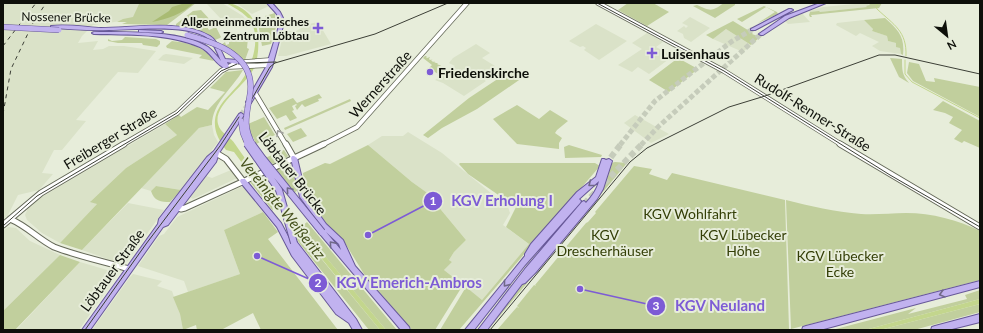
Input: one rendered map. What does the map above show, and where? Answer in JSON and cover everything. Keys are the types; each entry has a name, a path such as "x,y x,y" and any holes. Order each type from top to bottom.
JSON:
{"main road":[{"path":"249,102 271,63 281,20 278,11 269,3"},
{"path":"753,29 810,3"},
{"path":"761,34 785,15 824,3"},
{"name":"Nossener Brücke","path":"3,26 117,31"},
{"name":"Nossener Brücke","path":"3,26 74,31 117,31 128,28"},
{"path":"128,28 164,28 185,30 206,36 212,41 226,67"},
{"name":"Löbtauer Brücke","path":"128,28 165,31 206,40 236,56 244,64 248,73 250,84 245,116 248,137 258,154 322,232 406,330"},
{"path":"117,31 189,41 207,49 220,64 226,67"},
{"name":"Löbtauer Brücke","path":"117,31 154,32 186,36 209,44 226,53 242,68 247,84 241,116 244,139 250,151 272,179 279,191 294,244 358,330"},
{"path":"223,60 236,63"},
{"name":"Löbtauer Straße","path":"86,330 161,225 166,223 177,205 211,164 216,153 241,115"},
{"path":"294,158 300,192 324,226 341,242 353,268"},
{"path":"469,330 523,264 581,203 600,189 607,161 599,178 581,203 534,270 525,280 516,285 482,330"},
{"path":"246,180 281,227 294,254 339,312 353,322"},
{"path":"806,330 980,284"},
{"path":"935,330 980,318"}],"street":[{"name":"Wernerstraße","path":"273,168 346,134 357,126 467,3"},
{"name":"Rudolf-Renner-Straße","path":"598,3 724,71 840,144 980,227"},
{"path":"245,62 262,61 271,63"},
{"name":"Freiberger Straße","path":"3,225 41,193 177,113 226,67 236,63"},
{"path":"226,67 260,66 271,63"},
{"path":"255,93 294,158"},
{"path":"216,153 226,159 246,180"},
{"path":"177,205 181,209 264,172"},
{"path":"10,218 22,224 44,243 129,269"}],"shaded area":[{"path":"3,3 152,3 139,4 139,17 136,19 93,25 82,36 78,43 98,41 93,50 103,49 109,46 124,46 156,51 138,73 118,72 76,120 86,121 62,150 54,150 42,173 53,174 39,190 18,195 8,215 3,220"},
{"path":"194,3 174,16 152,22 169,11 172,7"},
{"path":"206,3 222,3 243,16 246,21 226,27 221,19"},
{"path":"236,3 264,3 269,6 252,14"},
{"path":"865,3 870,5 868,7 821,12 822,14 812,15 809,11 823,7"},
{"path":"801,12 810,22 788,24 785,21"},
{"path":"690,17 710,28 691,42 684,38 683,34 677,31 684,26 686,28 688,26 682,23"},
{"path":"864,20 873,29 872,31 887,36 888,41 896,43 900,48 901,54 880,51 872,46 879,42 860,33 856,36 836,25 837,23"},
{"path":"318,22 331,44 286,56 278,56 284,31 296,31 309,24"},
{"path":"596,24 627,41 599,60 584,50 586,48 583,46 580,47 569,41"},
{"path":"726,29 751,45 743,52 713,39"},
{"name":"Luisenhaus","path":"647,33 663,42 656,47 673,56 649,74 638,67 632,72 618,65 642,49 632,43"},
{"path":"476,44 490,53 482,58 495,66 479,76 486,81 464,96 443,83 435,80 455,66 449,63 453,58"},
{"path":"166,54 193,58 184,64 158,60"},
{"path":"635,115 669,134 651,143 624,123"},
{"path":"165,124 177,135 126,168 91,201 97,204 60,243 42,233 27,220 25,215 28,208 37,200"},
{"path":"212,125 214,135 218,142 181,190 156,186 151,191 141,188 199,128"},
{"path":"408,132 442,153 508,207 510,213 503,225 529,244 482,300 444,270 452,262 449,260 454,252 466,240 437,205 440,202 412,182 368,145 382,136 403,136"},
{"path":"231,170 237,179 193,199 190,197 206,176 212,178"},
{"path":"241,187 244,187 263,212 224,230 240,274 188,292 184,281 138,266 159,236 164,234 177,217"},
{"path":"128,203 164,210 127,262 122,264 82,250"},
{"path":"8,227 16,228 30,241 60,255 3,311 3,231"},
{"path":"80,262 114,272 117,275 79,330 16,330"},
{"path":"133,274 162,281 157,286 172,291 180,314 183,330 92,330"}],"green space":[{"path":"196,3 167,25 122,24 127,22 117,22 133,17 139,4"},
{"path":"628,3 653,3 669,12 647,26 618,10"},
{"path":"724,3 739,3 735,4 715,18 693,6 697,5 711,10"},
{"path":"868,3 882,3 879,8 811,15 812,17 809,15 810,12 867,7 866,6 870,5"},
{"path":"764,6 777,12 778,14 758,23 775,12 766,7 742,22 737,19"},
{"path":"201,10 213,23 206,25 209,30 216,27 221,37 220,38 215,40 205,33 176,27 176,24 193,11"},
{"path":"275,13 276,27 271,44 262,46 258,23 267,20 265,16"},
{"path":"885,18 894,26 902,38 903,55 901,54 900,48 896,47 896,43 888,41 887,36 872,31 873,29 864,20"},
{"path":"733,21 753,33 752,34 760,37 751,45 726,29 713,39 706,35"},
{"path":"125,37 156,39 160,41 160,44 157,47 143,45 142,43 118,43 108,41 108,39 112,41 122,40"},
{"path":"245,37 248,38 247,48 249,49 245,60 221,45 225,42 226,45 229,44 229,40"},
{"path":"172,41 195,46 205,52 214,61 199,58 202,55 167,48 166,46"},
{"path":"427,56 427,58 430,57 430,60 433,59 431,60 441,65 440,66 444,66 443,71 445,73 441,76 429,68 432,65 423,58"},
{"path":"678,58 698,69 669,92 649,80"},
{"path":"890,58 902,59 903,72 909,83 899,77"},
{"path":"909,62 919,64 926,81 935,82 934,78 980,87 980,117 913,81 907,73"},
{"path":"243,70 215,110 212,125 199,128 82,250 60,243 97,204 90,202 126,168 177,135 165,124 179,115 181,117 197,107 208,110 225,92 210,88 226,72"},
{"path":"511,70 522,78 477,109 442,128 428,138 423,135 469,98"},
{"path":"319,94 322,98 318,99 319,101 305,107 302,104 297,110 295,106 297,105 296,104 292,106 294,110 292,111 297,118 290,121 286,115 277,119 269,108 293,98 297,103"},
{"path":"350,99 351,101 285,130 284,128"},
{"path":"943,101 980,121 980,148 964,141 962,143 954,139 962,130 949,123 953,117 933,110"},
{"path":"517,105 539,119 550,110 568,121 555,133 562,138 559,143 559,149 517,144 493,119"},
{"path":"264,117 275,135 256,144 253,137 243,142 241,132 248,124"},
{"path":"301,128 307,136 293,142 287,134"},
{"path":"368,145 412,182 440,202 437,205 466,240 454,252 449,260 452,262 444,270 463,285 435,330 412,330 364,274 345,243 329,227 304,190 303,173 325,163 330,164"},
{"path":"569,145 602,155 601,157 565,158 564,147"},
{"path":"284,150 288,156 270,165 265,158"},
{"path":"595,163 600,166 459,330 440,330 466,287 482,300 529,244 506,227 516,207 468,174 459,164"},
{"path":"611,163 627,163 488,330 486,330 517,290 594,201"},
{"path":"288,164 293,167 298,190 294,193 275,170"},
{"path":"634,166 652,169 649,174 667,180 672,173 785,200 789,329 497,330 517,307 519,308 517,306 534,285 536,286 535,285 560,256 559,255 596,213 595,212"},
{"path":"255,179 272,205 273,211 250,182"},
{"path":"156,186 181,190 170,202 164,202 156,199 152,194 151,191"},
{"name":"KGV Lübecker Ecke","path":"786,200 851,213 925,214 954,220 972,227 980,231 980,280 791,329"},
{"path":"263,212 278,232 268,239 338,330 261,330 253,313 221,330 197,330 196,325 183,330 180,314 173,297 240,274 224,230"},
{"path":"307,222 397,330 386,330 301,227"},
{"path":"296,228 380,330 369,330 300,244 292,232"},
{"path":"60,255 80,262 15,330 3,330 3,311"},
{"path":"980,290 980,299 865,330 832,330 916,308 908,314 967,299 965,295"},
{"path":"980,304 980,312 914,330 880,330"}],"water":[{"name":"Vereinigte Weißeritz","path":"226,3 239,7 252,17 256,25 258,49 253,70 220,110 218,117 219,127 233,142 264,183 386,330 380,330 259,182 256,182 234,152 226,150 219,139 215,128 216,114 222,103 242,80 250,66 255,48 255,31 252,24 240,11"},
{"path":"980,299 980,304 880,330 865,330"}],"waterway":[{"path":"878,3 876,7 877,9 894,24 902,34 906,47 906,56"},
{"path":"905,60 905,74 912,82 980,118"}],"tunnel":[{"path":"620,145 655,101 731,42 753,29"},
{"path":"641,145 658,127 761,34"},
{"path":"241,115 249,103"},
{"path":"605,165 621,144"},
{"path":"584,204 642,144"}],"tram line":[{"path":"249,104 270,67 275,63 375,34 448,3"},
{"path":"597,3 724,71 764,96"},
{"path":"764,96 879,55 895,55 980,74"},
{"path":"245,63 276,62"},
{"path":"3,226 37,196 177,113 221,71 237,64"},
{"path":"490,330 630,162 647,148 729,107 764,96"},
{"path":"764,96 890,175 980,227"},
{"path":"85,330 146,244 220,146 239,117"}],"railway":[{"path":"3,46 36,3"},
{"path":"3,114 11,69 33,23 46,3"}],"place":[{"name":"Allgemeinmedizinisches Zentrum Löbtau","path":"318,28"},
{"name":"Luisenhaus","path":"652,53"},
{"name":"Friedenskirche","path":"430,72"},
{"name":"KGV Erholung I","path":"368,235"},
{"name":"KGV Emerich-Ambros","path":"257,256"},
{"name":"KGV Neuland","path":"580,289"}],"park label":[{"name":"KGV Wohlfahrt","path":"690,213"},
{"name":"KGV Drescherhäuser","path":"605,242"},
{"name":"KGV Lübecker Höhe","path":"743,242"}]}
